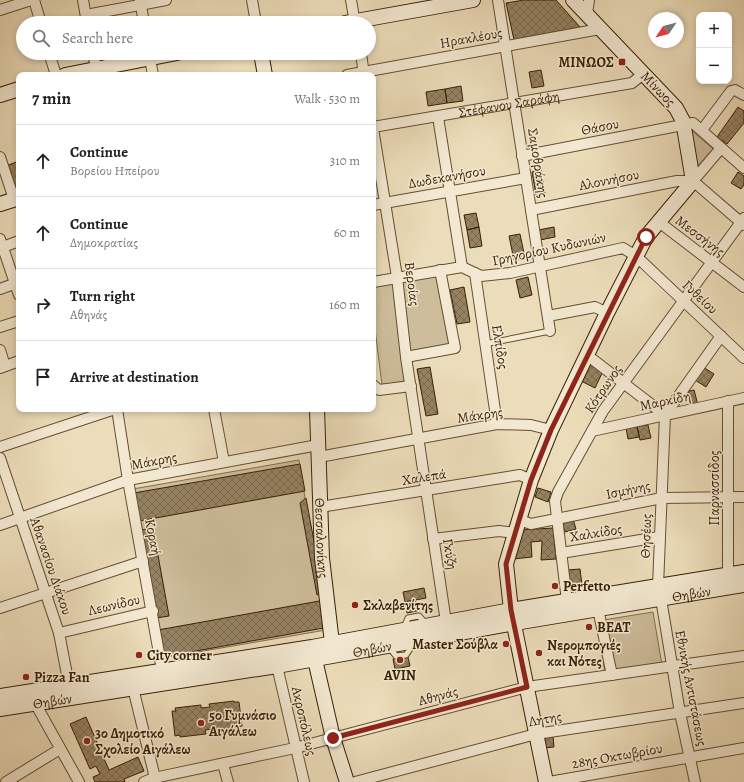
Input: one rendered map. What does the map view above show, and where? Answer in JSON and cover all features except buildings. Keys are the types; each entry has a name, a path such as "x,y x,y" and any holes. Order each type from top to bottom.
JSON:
{"street":[{"path":"0,10 32,0 38,16"},
{"path":"83,0 86,16"},
{"path":"96,16 140,2 166,0"},
{"path":"252,0 255,16"},
{"path":"351,0 352,16"},
{"path":"376,18 473,0"},
{"name":"Σαμοθράκης","path":"498,0 550,331"},
{"name":"Μίνωος","path":"573,0 676,108 684,125 693,181"},
{"path":"587,14 589,0"},
{"path":"140,2 143,16"},
{"name":"Ηρακλέους","path":"369,72 600,29"},
{"path":"51,60 55,72"},
{"path":"94,60 96,68"},
{"path":"78,72 129,60"},
{"path":"151,60 153,72"},
{"path":"262,60 264,72"},
{"path":"361,60 364,72"},
{"name":"Στέφανου Σαράφη","path":"376,127 632,83 643,74"},
{"path":"0,95 16,90"},
{"path":"702,130 731,91 738,91 744,95"},
{"path":"376,282 462,267 438,117"},
{"path":"684,125 693,123 744,168"},
{"name":"Θάσου","path":"522,156 684,125"},
{"name":"Βεροίας","path":"376,146 397,278 406,357 426,491"},
{"path":"546,782 513,617 506,564 531,480 551,430 636,256 646,237 721,148"},
{"path":"0,157 16,198 0,204"},
{"name":"Δωδεκανήσου","path":"376,204 526,178"},
{"name":"Αλοννήσου","path":"531,210 677,181 693,181"},
{"path":"693,181 743,222"},
{"name":"Μεσσήνης","path":"659,222 744,287"},
{"name":"Κότρωνος","path":"567,601 555,501 558,492 602,411 743,222"},
{"path":"16,242 1,245 16,281"},
{"name":"Γρηγορίου Κυδωνιών","path":"462,267 481,276 488,276 510,273 623,248 636,256"},
{"name":"Γυθείου","path":"636,256 744,358"},
{"path":"406,357 455,348 440,270"},
{"name":"Ελπίδος","path":"475,273 497,424"},
{"path":"0,289 16,283"},
{"path":"548,316 595,308 607,313"},
{"path":"0,327 16,322"},
{"path":"587,355 665,415 721,336"},
{"path":"0,350 3,367 16,362"},
{"path":"376,387 380,390 411,386"},
{"name":"Μαρκίδη","path":"592,431 744,398"},
{"name":"Παρνασσίδος","path":"728,401 728,574"},
{"path":"0,447 107,412"},
{"name":"Κοραή","path":"117,412 153,611 162,670"},
{"path":"215,412 224,462"},
{"name":"Θεσσαλονίκης","path":"317,412 323,576 332,643"},
{"name":"Θησέως","path":"659,593 665,415"},
{"name":"Μάκρης","path":"0,525 128,480 224,462 419,439 497,424 532,425 551,430"},
{"name":"Αθανασίου Διάκου","path":"0,458 59,633 69,685"},
{"name":"Χαλεπά","path":"320,507 520,476 531,480"},
{"name":"Γκύζη","path":"426,491 446,622"},
{"name":"Ισμήνης","path":"520,520 531,524 662,498 744,497"},
{"path":"433,539 499,531 515,533"},
{"name":"Χαλκίδος","path":"561,553 660,537"},
{"path":"0,608 143,561"},
{"name":"Θηβών","path":"332,643 446,622 598,609 728,574 744,572"},
{"name":"Θηβών","path":"0,696 162,670 388,646 513,617 567,601 744,585"},
{"name":"Εθνικής Αντιστάσεως","path":"659,593 680,713 695,782"},
{"path":"598,609 612,675"},
{"name":"Λεωνίδου","path":"59,633 153,611"},
{"path":"332,643 314,653 333,738 347,782"},
{"name":"Θηβών","path":"0,709 277,666 314,653"},
{"name":"Αθηνάς","path":"144,782 295,748 527,687 744,656"},
{"name":"Ακροπόλεως","path":"277,666 304,782"},
{"path":"133,688 155,780"},
{"path":"35,703 79,782"},
{"name":"Λητης","path":"355,782 536,734 744,703"},
{"name":"28ης Οκτωβρίου","path":"549,782 744,748"},
{"path":"0,777 4,782 60,749"},
{"path":"222,764 228,782"}],"lane":[{"path":"485,344 550,331"}],"shaded area":[{"path":"691,130 713,149 696,168"},
{"path":"438,274 450,344 403,352 407,381 382,385 376,337 376,284"},
{"path":"299,460 326,630 157,659 127,490"},
{"path":"653,612 662,665 605,674 597,621"}],"place":[{"name":"ΜΙΝΩΟΣ","path":"622,62"},
{"name":"Perfetto","path":"555,586"},
{"name":"Σκλαβενίτης","path":"355,605"},
{"name":"ΒΕΑΤ","path":"589,627"},
{"name":"Master Σούβλα","path":"506,644"},
{"name":"Νερομπογιές και Νότες","path":"539,653"},
{"name":"City corner","path":"139,655"},
{"name":"AVIN","path":"400,660"},
{"name":"Pizza Fan","path":"26,677"},
{"name":"5ο Γυμνάσιο Αιγάλεω","path":"201,723"},
{"name":"3ο Δημοτικό Σχολείο Αιγάλεω","path":"87,741"}],"route":[{"path":"333,738 527,687 515,623 511,610 506,564 531,480 551,430 607,313 646,237"}]}
